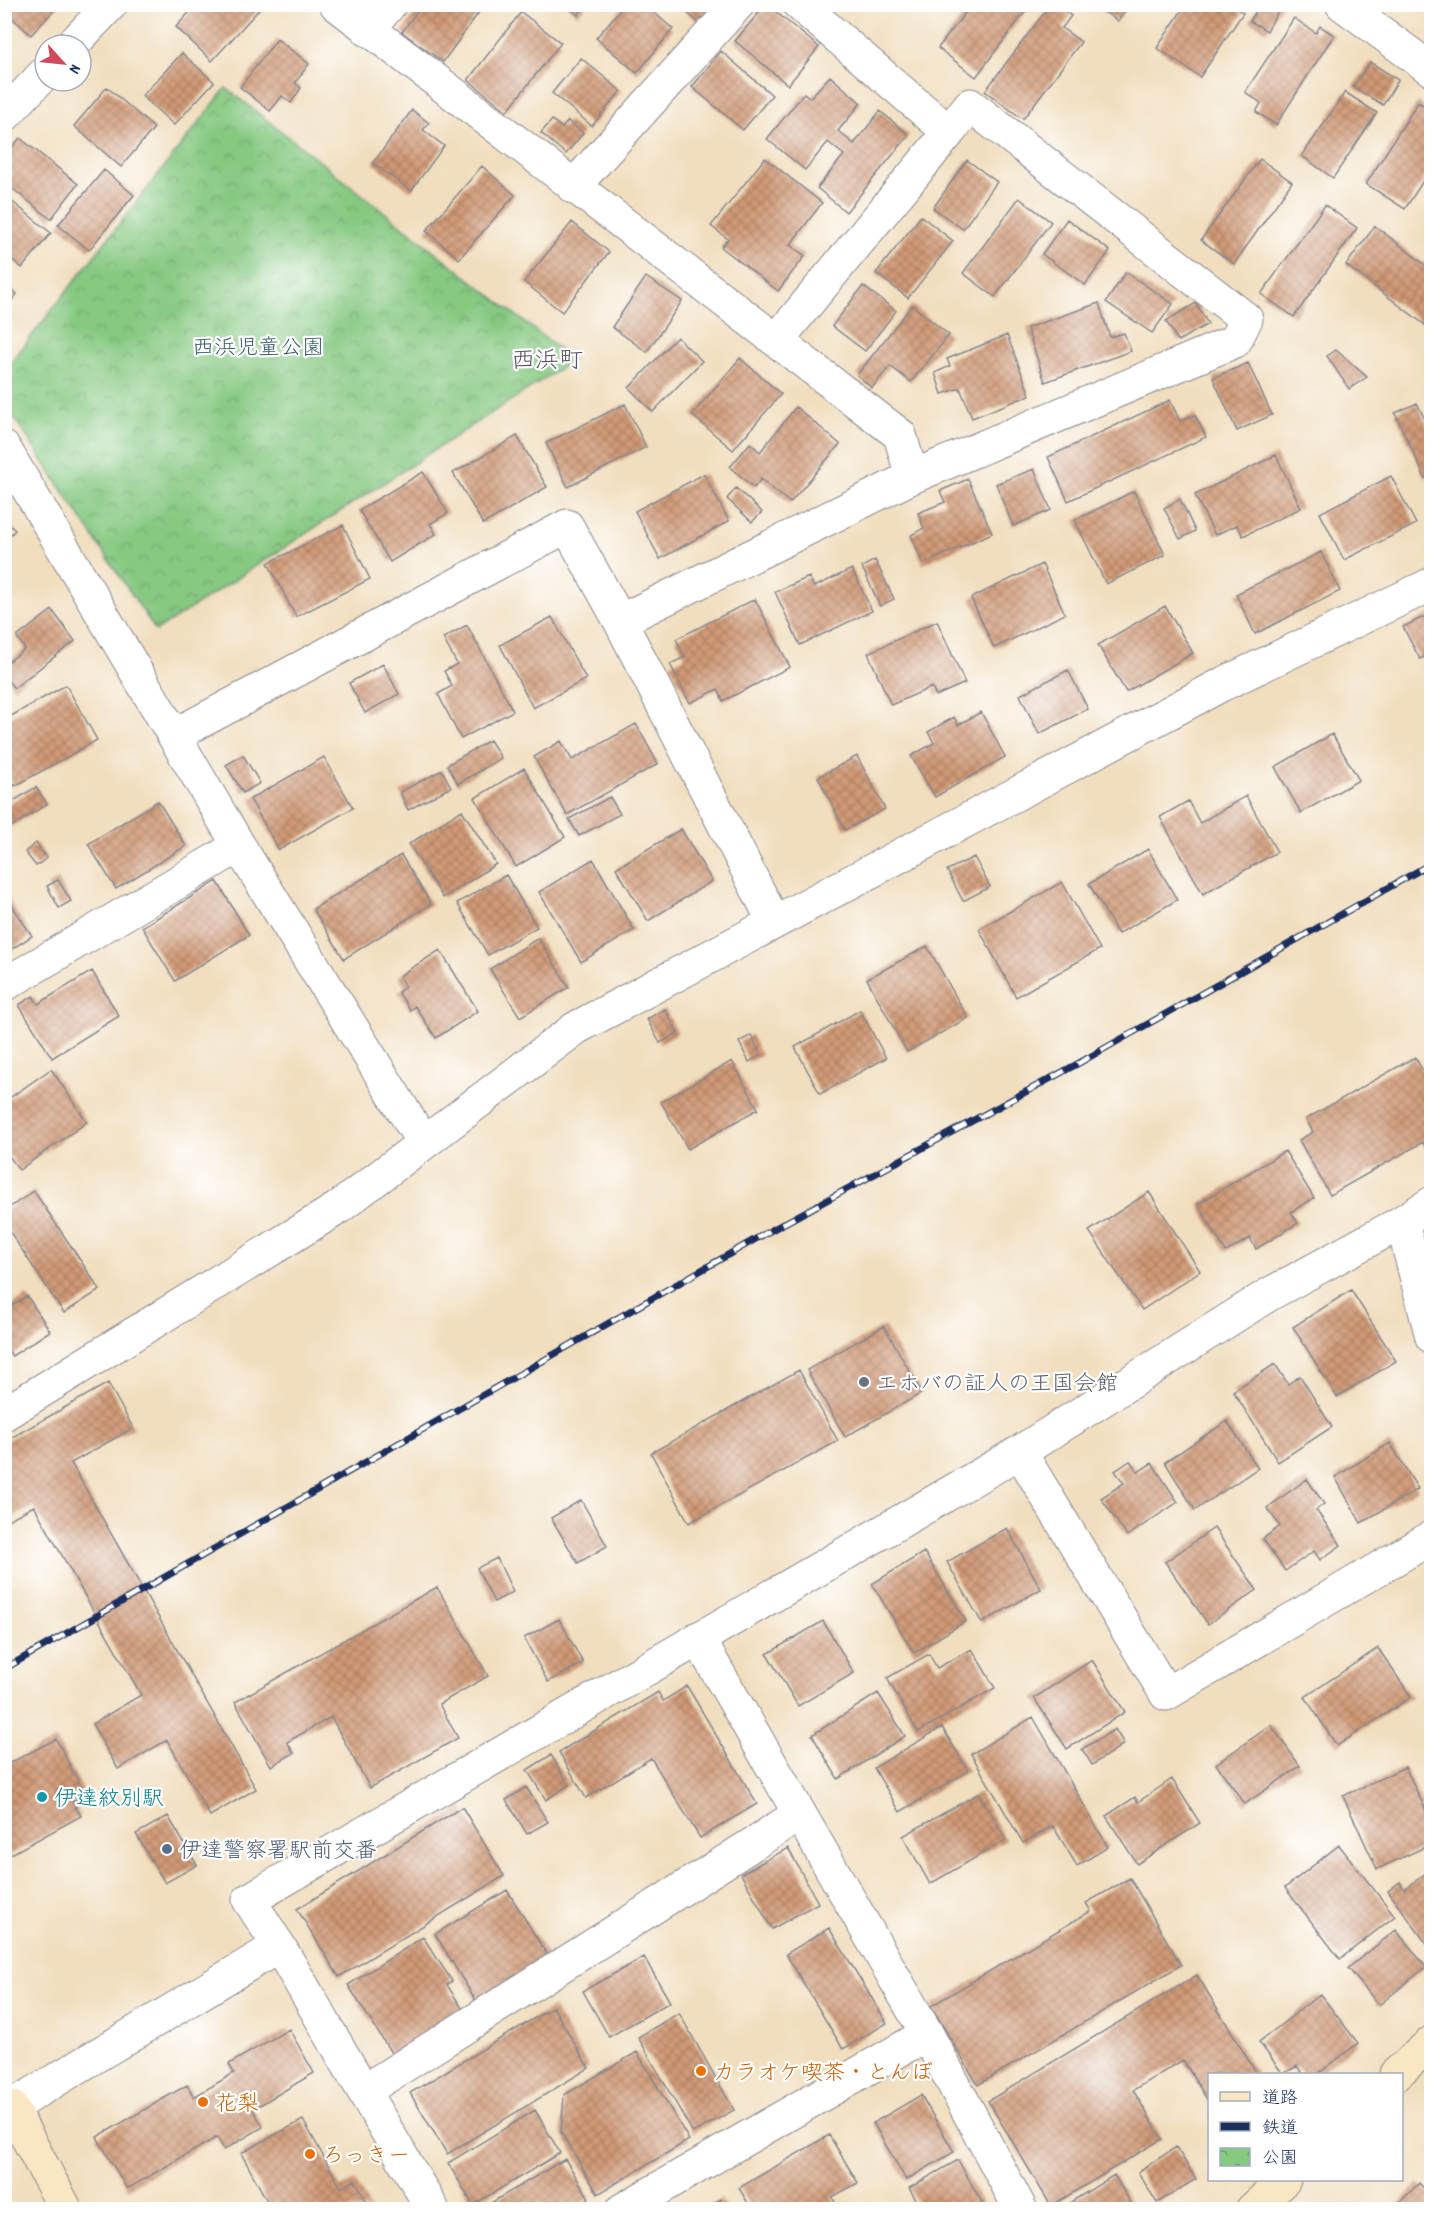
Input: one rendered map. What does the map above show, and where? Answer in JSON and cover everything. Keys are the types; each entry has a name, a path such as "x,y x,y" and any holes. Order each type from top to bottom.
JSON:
{"main road":[{"path":"1397,2073 1431,2042"},
{"path":"8,2108 66,2210"},
{"path":"1252,2210 1283,2181"}],"street":[{"path":"83,33 111,4"},
{"path":"336,4 900,435 912,477"},
{"path":"368,30 390,4"},
{"path":"573,187 738,4"},
{"path":"799,4 949,132"},
{"path":"1342,4 1431,70"},
{"path":"4,116 33,86"},
{"path":"620,621 912,477 1234,341 1246,319 970,105 777,340"},
{"path":"4,448 239,846 423,1142"},
{"path":"175,735 567,526 620,621 774,922"},
{"path":"4,1414 338,1208 576,1028 1221,685 1431,584"},
{"path":"4,985 239,846"},
{"path":"433,2210 279,1946 249,1900 1020,1452 1269,1295 1402,1222 1431,1203"},
{"path":"1402,1222 1431,1337"},
{"path":"1020,1452 1166,1694 1431,1537"},
{"path":"698,1638 927,2034 1021,2210"},
{"path":"364,2091 800,1814"},
{"path":"8,2108 279,1946"},
{"path":"622,2210 927,2034"}],"green space":[{"name":"西浜児童公園","path":"226,88 573,360 156,631 5,404 5,370"}],"building":[{"path":"4,4 60,4 31,35 10,16 4,22"},
{"path":"197,4 264,4 212,61 176,27"},
{"path":"422,4 485,4 443,62 402,32"},
{"path":"565,4 587,4 578,15"},
{"path":"625,4 644,4 673,29 637,73 596,38"},
{"path":"677,4 714,4 699,23"},
{"path":"766,4 819,47 788,85 735,41"},
{"path":"972,4 1031,4 976,77 938,48"},
{"path":"1051,4 1055,4 1071,16 1062,28 1081,42 1023,119 985,91"},
{"path":"1093,4 1129,4 1118,21"},
{"path":"1186,4 1230,4 1243,13 1200,77 1157,48"},
{"path":"1260,4 1282,4 1267,31 1250,21"},
{"path":"521,12 561,43 507,111 468,80"},
{"path":"1294,18 1316,33 1320,26 1334,35 1276,125 1256,112 1261,103 1245,92"},
{"path":"277,39 309,64 295,83 301,88 291,103 282,96 270,111 240,87"},
{"path":"721,51 772,95 743,130 692,87"},
{"path":"182,53 214,82 174,125 142,96"},
{"path":"581,58 621,91 592,126 552,93"},
{"path":"1370,62 1398,80 1383,105 1353,87"},
{"path":"830,76 861,103 838,131 854,144 880,111 909,135 846,212 817,188 844,155 828,142 805,170 767,139 804,93 810,98"},
{"path":"107,87 154,128 121,167 74,126"},
{"path":"1345,92 1377,113 1333,178 1302,156"},
{"path":"1418,102 1432,110 1432,167 1405,209 1366,184"},
{"path":"412,110 429,123 423,130 444,146 411,191 373,163"},
{"path":"552,120 562,128 568,121 583,133 566,154 541,133"},
{"path":"20,138 78,184 51,219 4,182 4,157"},
{"path":"765,158 822,203 790,245 805,256 778,291 721,247 728,239 711,226"},
{"path":"1260,159 1292,182 1234,264 1201,240"},
{"path":"967,160 997,182 963,229 933,208"},
{"path":"482,166 515,195 459,259 426,231"},
{"path":"104,170 134,195 89,250 58,225"},
{"path":"4,195 51,233 22,268 4,253"},
{"path":"1019,198 1051,222 995,297 963,273"},
{"path":"1325,205 1357,228 1294,317 1261,294"},
{"path":"921,216 953,241 908,298 876,273"},
{"path":"1067,219 1110,251 1085,285 1042,254"},
{"path":"572,222 609,252 562,312 524,282"},
{"path":"1375,226 1432,270 1432,330 1346,265"},
{"path":"1126,272 1173,304 1152,333 1106,302"},
{"path":"646,277 682,301 647,352 612,327"},
{"path":"4,284 17,294 4,310"},
{"path":"863,286 896,311 865,351 832,326"},
{"path":"1099,303 1110,337 1124,333 1131,351 1045,382 1027,328"},
{"path":"1196,303 1208,324 1178,341 1166,321"},
{"path":"912,305 949,335 911,382 890,366 872,388 857,375"},
{"path":"1007,335 1030,395 972,418 960,388 942,394 935,373 950,366 947,359"},
{"path":"677,337 702,361 653,412 629,388"},
{"path":"1336,350 1367,377 1349,389 1327,356"},
{"path":"740,358 781,394 733,450 692,415"},
{"path":"1248,363 1272,415 1237,431 1213,378"},
{"path":"1170,400 1180,421 1195,415 1206,437 1068,501 1048,457"},
{"path":"1417,403 1432,434 1432,475 1425,478 1395,413"},
{"path":"625,404 646,447 568,487 546,443"},
{"path":"796,407 840,444 790,503 761,479 754,488 730,467 750,443 760,452"},
{"path":"517,436 547,487 483,524 453,473"},
{"path":"1276,455 1301,508 1243,536 1237,525 1215,535 1195,495"},
{"path":"1034,469 1051,510 1013,526 996,484"},
{"path":"423,472 448,513 430,524 436,534 390,562 359,510"},
{"path":"704,474 729,521 660,559 635,511"},
{"path":"1391,476 1416,524 1344,560 1320,513"},
{"path":"968,479 992,533 923,564 911,535 924,528 918,513 945,502 940,491"},
{"path":"736,488 762,512 752,522 727,499"},
{"path":"1134,491 1165,555 1106,584 1075,520"},
{"path":"1180,499 1195,531 1180,539 1164,508"},
{"path":"4,520 15,530 4,542"},
{"path":"343,525 370,579 296,617 268,563"},
{"path":"1321,552 1340,591 1255,634 1236,594"},
{"path":"875,560 894,599 880,606 862,567"},
{"path":"1042,564 1065,614 994,648 971,598"},
{"path":"852,569 872,611 800,645 775,592 809,577 814,587"},
{"path":"755,599 790,667 723,701 718,689 690,703 670,664 685,657 676,639"},
{"path":"1165,606 1193,653 1126,692 1098,645"},
{"path":"52,610 75,641 14,688 4,676 4,665 25,649 17,637"},
{"path":"1432,613 1432,653 1420,659 1403,627"},
{"path":"552,617 586,679 533,708 500,645"},
{"path":"937,621 965,683 936,696 932,687 891,705 868,653"},
{"path":"467,625 513,711 461,739 438,694 452,686 444,671 457,664 443,638"},
{"path":"383,664 399,694 365,713 349,683"},
{"path":"1068,670 1088,709 1039,734 1020,695"},
{"path":"66,685 97,740 15,786 4,767 4,720"},
{"path":"981,712 1005,757 935,797 911,756 934,743 928,732 954,717 958,725"},
{"path":"636,724 658,764 567,815 534,757 561,741 572,760"},
{"path":"1332,734 1359,780 1301,813 1275,767"},
{"path":"490,740 501,758 458,784 447,765"},
{"path":"243,755 260,783 243,793 226,765"},
{"path":"857,756 885,809 845,830 818,777"},
{"path":"324,757 353,808 279,850 250,799"},
{"path":"524,768 565,837 516,867 475,798"},
{"path":"442,770 451,787 408,810 400,792"},
{"path":"36,787 47,804 11,827 4,816 4,807"},
{"path":"1246,796 1277,852 1203,894 1160,817 1188,801 1200,823"},
{"path":"610,797 620,814 579,836 569,819"},
{"path":"158,801 186,846 116,889 88,844"},
{"path":"462,810 496,864 443,898 409,844"},
{"path":"681,829 712,881 648,921 616,868"},
{"path":"36,843 47,858 36,866 25,852"},
{"path":"1148,849 1177,900 1118,934 1089,884"},
{"path":"401,855 431,904 344,959 313,909"},
{"path":"974,857 990,887 963,901 947,870"},
{"path":"593,859 634,930 581,962 539,892"},
{"path":"506,875 537,927 488,955 457,903"},
{"path":"58,880 71,901 59,908 47,886"},
{"path":"217,881 249,935 175,981 142,927"},
{"path":"1062,882 1100,949 1016,997 979,929"},
{"path":"4,893 32,936 4,954"},
{"path":"538,938 569,987 520,1017 490,969"},
{"path":"927,946 968,1018 907,1052 867,979"},
{"path":"440,950 478,1011 436,1038 415,1006 410,1010 398,992 405,987 399,976"},
{"path":"92,971 119,1016 52,1058 19,1005 33,996 38,1004"},
{"path":"665,1009 678,1033 660,1043 647,1019"},
{"path":"860,1010 886,1058 820,1094 795,1047"},
{"path":"751,1035 761,1055 749,1062 739,1042"},
{"path":"1415,1057 1432,1087 1432,1157 1423,1142 1330,1195 1299,1140 1313,1132 1306,1119"},
{"path":"732,1061 758,1109 688,1149 661,1102"},
{"path":"51,1069 87,1122 19,1170 4,1149 4,1102"},
{"path":"1285,1151 1314,1198 1291,1212 1298,1223 1256,1249 1250,1238 1226,1252 1198,1204"},
{"path":"34,1191 100,1290 64,1313 4,1223 4,1211"},
{"path":"1149,1192 1200,1271 1142,1310 1089,1231"},
{"path":"1351,1290 1396,1361 1337,1397 1293,1327"},
{"path":"27,1296 50,1331 12,1356 4,1345 4,1311"},
{"name":"エホバの証人の王国会館","path":"884,1326 922,1393 845,1437 807,1370"},
{"path":"1275,1364 1288,1384 1300,1376 1332,1427 1278,1462 1233,1391"},
{"path":"799,1370 838,1441 689,1523 651,1453"},
{"path":"108,1383 133,1428 71,1463 256,1789 210,1816 167,1740 118,1769 92,1724 141,1695 34,1506 4,1522 4,1442"},
{"path":"1227,1421 1258,1468 1195,1510 1165,1462"},
{"path":"1390,1443 1418,1489 1361,1523 1335,1477"},
{"path":"1130,1461 1138,1472 1152,1463 1178,1502 1127,1536 1101,1498 1124,1483 1115,1471"},
{"path":"1307,1479 1324,1504 1316,1510 1341,1545 1320,1560 1314,1551 1285,1571 1263,1539 1280,1526 1267,1508"},
{"path":"581,1500 607,1546 578,1563 551,1518"},
{"path":"1007,1528 1041,1589 982,1623 947,1562"},
{"path":"1214,1528 1257,1590 1208,1624 1165,1562"},
{"path":"924,1552 966,1621 914,1653 872,1584"},
{"path":"497,1558 513,1592 494,1602 477,1568"},
{"path":"437,1587 488,1676 439,1704 458,1738 370,1788 331,1717 287,1742 294,1753 271,1766 235,1702"},
{"path":"559,1619 583,1663 548,1682 524,1638"},
{"path":"823,1621 854,1673 798,1706 767,1654"},
{"path":"1378,1648 1411,1697 1337,1746 1305,1697"},
{"path":"972,1649 995,1688 918,1732 887,1678 929,1654 937,1668"},
{"path":"1092,1660 1125,1712 1067,1749 1034,1698"},
{"path":"687,1686 757,1804 700,1838 651,1758 586,1798 559,1752 658,1692 663,1701"},
{"path":"878,1693 905,1736 838,1779 812,1735"},
{"path":"1033,1717 1108,1847 1077,1866 1053,1826 1023,1843 971,1754"},
{"path":"1271,1725 1300,1766 1245,1804 1216,1764"},
{"path":"942,1727 968,1771 900,1812 874,1768"},
{"path":"1115,1729 1124,1744 1092,1765 1082,1749"},
{"name":"伊達紋別駅","path":"56,1739 85,1794 72,1801 81,1816 4,1858 4,1766"},
{"path":"551,1755 569,1785 546,1800 527,1770"},
{"path":"1405,1767 1432,1823 1432,1844 1377,1869 1343,1796"},
{"path":"1172,1779 1200,1823 1137,1864 1106,1816 1135,1797 1138,1802"},
{"path":"526,1787 548,1822 527,1834 506,1800"},
{"path":"979,1793 1006,1840 930,1884 903,1836"},
{"path":"462,1807 504,1876 339,1977 297,1909"},
{"name":"伊達警察署駅前交番","path":"168,1816 197,1865 165,1883 136,1834"},
{"path":"1339,1845 1395,1916 1340,1959 1285,1888"},
{"path":"788,1848 818,1903 772,1929 741,1874"},
{"path":"1432,1869 1432,1951 1388,1891 1400,1882 1404,1889"},
{"path":"1130,1878 1181,1965 978,2085 931,2006 1091,1911 1086,1903"},
{"path":"507,1890 548,1956 476,2001 435,1934"},
{"path":"829,1928 887,2023 843,2049 786,1954"},
{"path":"1396,1930 1426,1967 1379,2005 1348,1968"},
{"path":"423,1937 452,1981 447,1985 466,2014 395,2059 348,1985"},
{"path":"644,1957 670,2002 609,2037 583,1991"},
{"path":"1197,1975 1256,2073 1208,2073 1208,2101 1183,2060 1133,2090 1162,2139 1051,2206 988,2101"},
{"path":"1320,1994 1358,2043 1319,2073 1302,2073 1297,2066 1282,2073 1259,2042"},
{"path":"553,2007 589,2068 447,2154 410,2093"},
{"path":"679,2013 734,2110 693,2133 638,2037"},
{"path":"289,2029 314,2073 253,2109 263,2127 224,2150 217,2137 127,2189 97,2137 187,2085 194,2097 234,2073 229,2064"},
{"path":"637,2052 689,2140 598,2194 561,2132 564,2095"},
{"path":"921,2095 954,2152 906,2180 873,2123"},
{"path":"535,2110 560,2153 473,2205 448,2163"},
{"path":"303,2120 341,2188 355,2180 371,2210 272,2210 241,2153"},
{"path":"829,2135 858,2183 832,2197 839,2209 752,2210 739,2188"},
{"path":"1176,2147 1196,2179 1157,2203 1138,2172"},
{"path":"565,2159 589,2198 569,2210 479,2210"},
{"path":"958,2160 986,2210 922,2210 909,2188"},
{"path":"1114,2175 1135,2210 1058,2210"},
{"path":"1419,2183 1432,2197 1432,2210 1392,2210"},
{"path":"721,2199 727,2210 703,2210"}],"railway":[{"path":"4,1669 768,1232 1079,1063 1432,863"}],"place":[{"name":"エホバの証人の王国会館","path":"864,1382"},
{"name":"伊達紋別駅","path":"42,1797"},
{"name":"伊達警察署駅前交番","path":"167,1849"},
{"name":"カラオケ喫茶・とんぼ","path":"701,2071"},
{"name":"花梨","path":"203,2102"},
{"name":"ろっきー","path":"310,2154"}],"district":[{"name":"西浜町","path":"547,359"}]}
